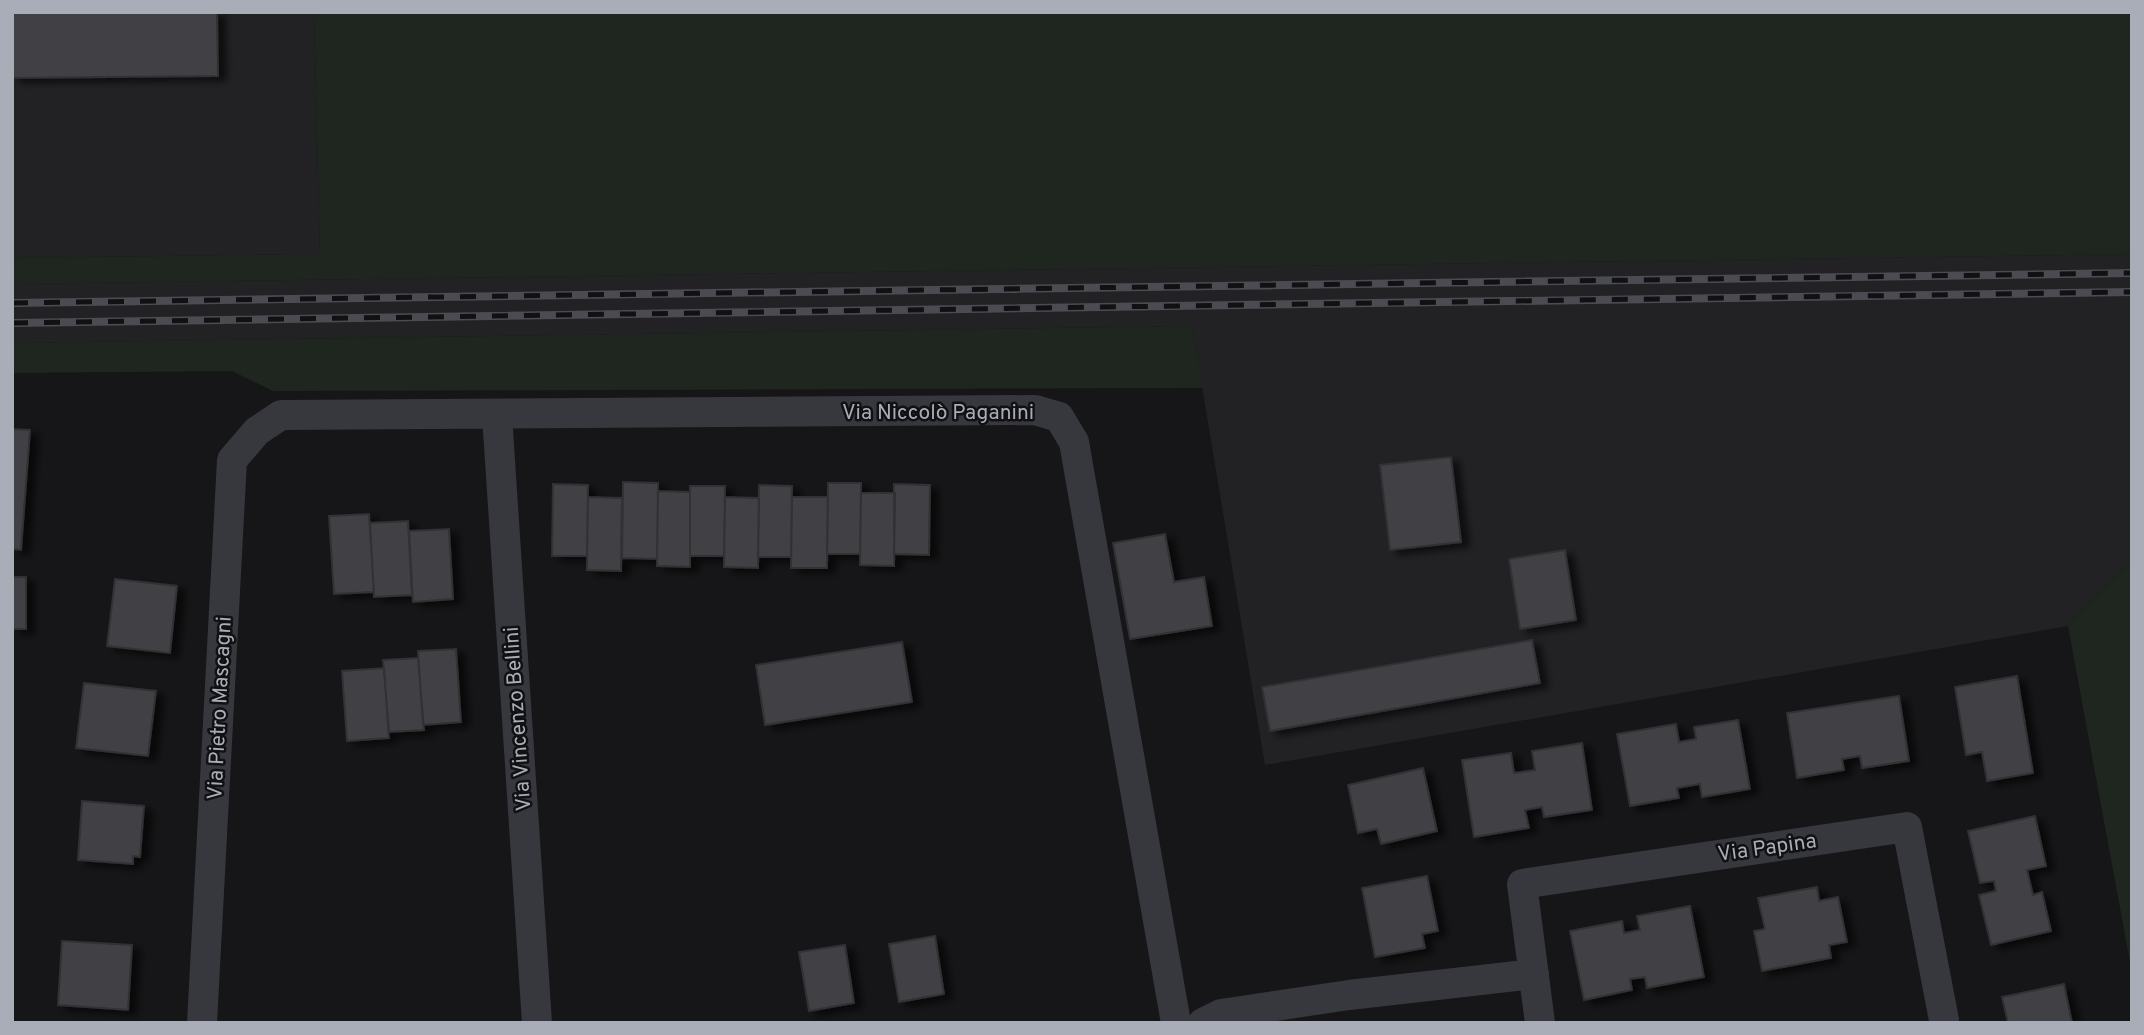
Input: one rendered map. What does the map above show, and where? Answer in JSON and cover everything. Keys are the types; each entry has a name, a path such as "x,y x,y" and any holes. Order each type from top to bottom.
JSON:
{"street":[{"name":"Via Niccolò Paganini","path":"281,415 1035,410 1059,417 1074,442 1176,1023"},
{"name":"Via Pietro Mascagni","path":"202,1023 232,460 257,431 281,415"},
{"name":"Via Vincenzo Bellini","path":"498,415 537,1023"},
{"name":"Via Papina","path":"1540,1023 1522,884 1907,827 1944,1020"},
{"path":"1203,1023 1221,1014 1349,995 1534,974"}],"shaded area":[{"path":"12,12 314,12 320,254 12,258"},
{"path":"314,12 2132,12 2132,254 12,284 12,258 320,254"},
{"path":"2132,254 2132,562 2068,626 1265,765 1192,326 12,343 12,284"},
{"path":"1192,326 1203,388 273,391 232,371 12,373 12,343"},
{"path":"2132,562 2132,973 2068,626"}],"building":[{"path":"12,12 217,12 218,76 12,78"},
{"path":"12,429 30,430 21,550 12,549"},
{"path":"1451,457 1461,542 1390,550 1380,465"},
{"path":"623,482 658,483 657,559 622,558"},
{"path":"828,483 861,483 860,554 827,554"},
{"path":"553,484 588,485 587,556 552,556"},
{"path":"894,484 930,485 929,555 894,554"},
{"path":"759,485 792,486 791,557 758,557"},
{"path":"690,486 725,486 724,556 690,556"},
{"path":"658,491 690,492 690,567 657,566"},
{"path":"861,493 895,493 894,566 860,565"},
{"path":"588,497 622,498 621,571 587,570"},
{"path":"725,497 759,498 758,568 724,567"},
{"path":"792,497 828,497 827,568 791,568"},
{"path":"369,514 374,592 334,594 329,516"},
{"path":"408,521 412,595 374,597 370,523"},
{"path":"449,529 453,599 413,602 409,531"},
{"path":"1165,534 1174,582 1204,577 1212,626 1130,639 1113,543"},
{"path":"1565,550 1576,620 1520,629 1509,559"},
{"path":"12,577 26,577 26,629 12,629"},
{"path":"115,579 177,586 170,653 107,646"},
{"path":"1532,640 1540,683 1270,731 1262,687"},
{"path":"902,642 912,702 765,725 756,665"},
{"path":"456,649 461,722 423,725 418,651"},
{"path":"418,658 424,730 389,732 383,660"},
{"path":"384,668 389,738 347,741 342,671"},
{"path":"2017,676 2033,773 1987,781 1982,752 1966,755 1955,687"},
{"path":"84,683 156,691 148,756 76,748"},
{"path":"1899,696 1909,761 1862,768 1860,756 1842,759 1844,770 1797,778 1787,713"},
{"path":"1738,720 1750,789 1702,797 1700,784 1677,788 1679,798 1630,806 1617,734 1676,724 1679,742 1696,739 1694,727"},
{"path":"1582,743 1592,810 1544,817 1542,807 1525,810 1529,828 1474,837 1462,760 1511,753 1514,773 1535,770 1532,751"},
{"path":"1423,768 1437,831 1381,844 1377,829 1358,833 1348,785"},
{"path":"82,801 144,806 140,857 133,856 133,864 78,860"},
{"path":"2035,816 2046,866 2027,870 2033,895 2042,892 2051,931 1991,945 1979,895 1996,891 1994,881 1980,883 1968,831"},
{"path":"1427,876 1438,931 1422,934 1425,948 1375,957 1362,888"},
{"path":"1817,887 1819,901 1838,897 1847,942 1829,945 1831,958 1762,971 1754,931 1765,929 1758,898"},
{"path":"1690,906 1704,977 1647,988 1645,977 1630,979 1632,990 1584,1000 1570,931 1622,921 1624,933 1640,930 1637,916"},
{"path":"935,936 944,994 899,1002 889,944"},
{"path":"62,941 132,945 128,1010 58,1005"},
{"path":"845,945 854,1003 809,1011 799,952"},
{"path":"2064,984 2072,1023 2008,1023 2002,997"}],"railway":[{"path":"12,303 2132,273"},
{"path":"12,323 2132,292"}]}
